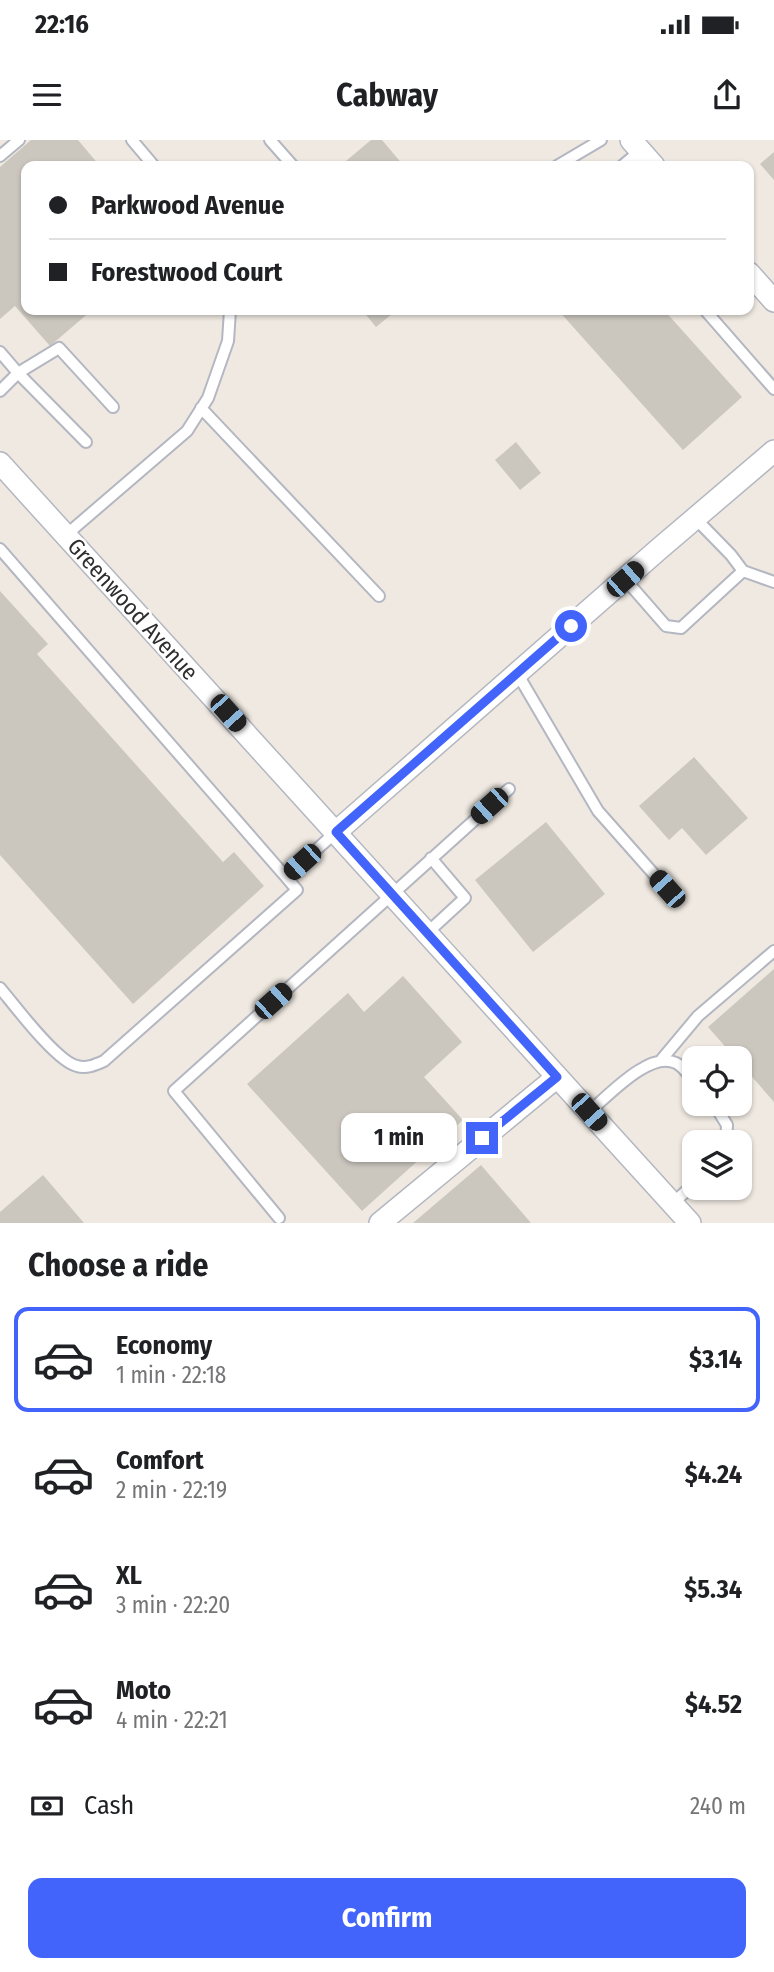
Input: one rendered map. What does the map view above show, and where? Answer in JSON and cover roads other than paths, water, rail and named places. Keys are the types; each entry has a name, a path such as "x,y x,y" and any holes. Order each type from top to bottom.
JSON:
{"street":[{"path":"754,279 774,302"},
{"path":"336,832 774,451"},
{"name":"Greenwood Avenue","path":"0,463 690,1223"},
{"path":"380,1223 557,1077"}],"lane":[{"path":"0,156 19,140"},
{"path":"132,140 150,161"},
{"path":"270,140 289,161"},
{"path":"565,161 601,140"},
{"path":"66,535 187,431 208,398 228,341 230,315"},
{"path":"709,315 774,389"},
{"path":"0,391 18,373 59,348 113,407"},
{"path":"0,352 86,442"},
{"path":"201,408 379,596"},
{"path":"695,519 743,571 774,582"},
{"path":"0,549 297,890 113,1055 92,1066 80,1067 61,1058 0,988"},
{"path":"625,579 666,626 681,628 743,571"},
{"path":"517,673 598,811 667,889"},
{"path":"279,1218 174,1091 509,789"},
{"path":"286,877 336,832"},
{"path":"427,933 465,898 431,858"},
{"path":"662,1059 698,1016 774,951"},
{"path":"589,1112 646,1064 662,1059 677,1063 682,1069"},
{"path":"672,1204 682,1195"}]}
